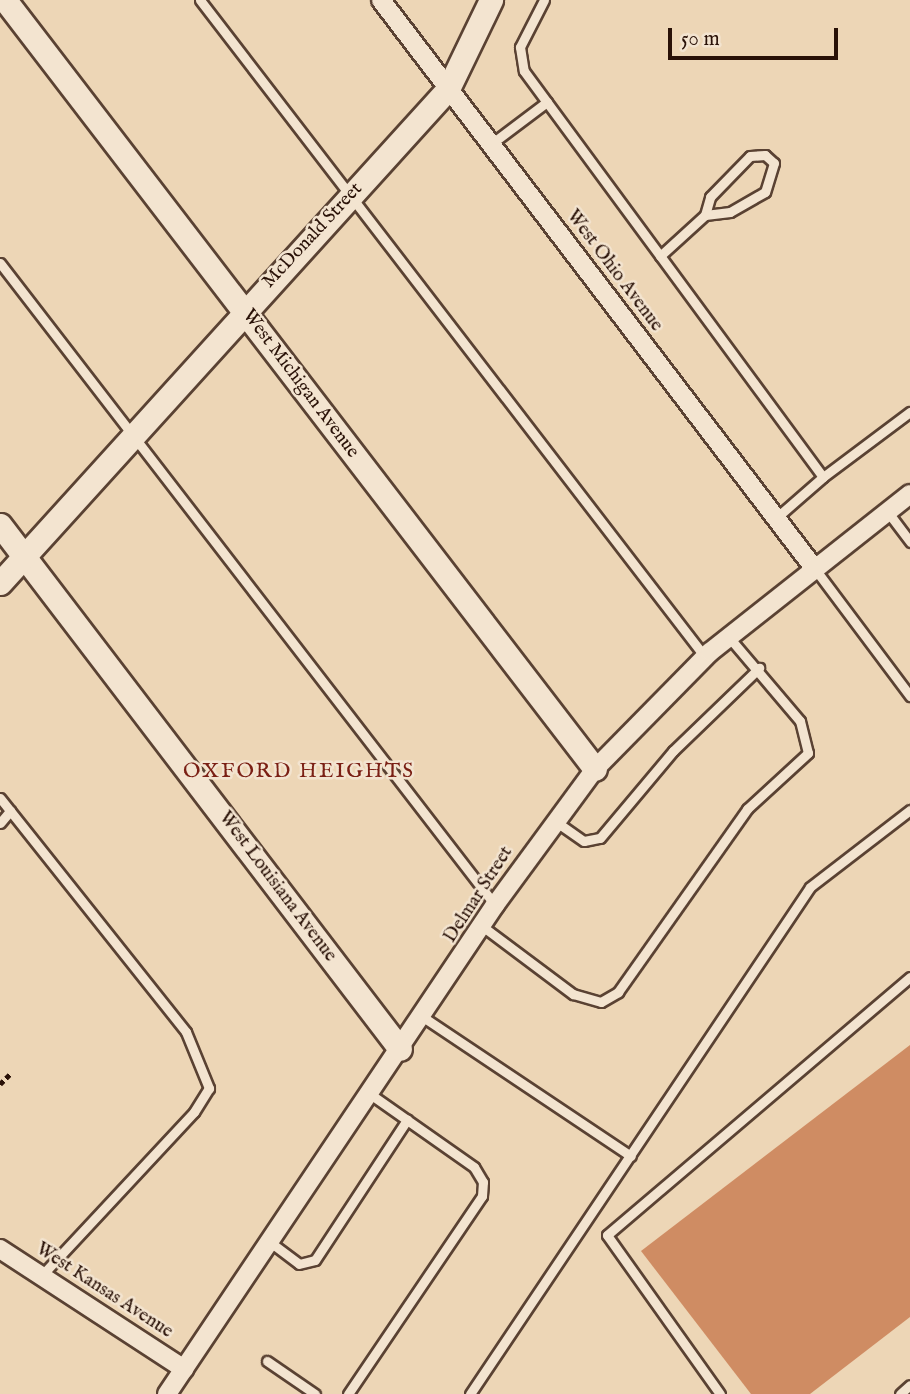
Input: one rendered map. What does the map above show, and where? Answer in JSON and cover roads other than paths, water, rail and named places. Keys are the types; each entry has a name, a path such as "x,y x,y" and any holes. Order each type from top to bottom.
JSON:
{"street":[{"name":"West Michigan Avenue","path":"5,0 596,769"},
{"name":"West Ohio Avenue","path":"381,0 814,568"},
{"name":"McDonald Street","path":"0,583 449,89 491,0"},
{"name":"Delmar Street","path":"167,1394 423,1017 495,905 596,769 728,636 910,494"},
{"name":"West Louisiana Avenue","path":"0,525 400,1049"},
{"name":"West Kansas Avenue","path":"0,1249 184,1369"}],"lane":[{"path":"200,0 705,657"},
{"path":"544,0 520,47 524,71 823,477"},
{"path":"491,144 547,102"},
{"path":"660,256 705,215 709,197 750,156 765,155 774,163 765,192 730,212 705,215"},
{"path":"0,263 495,905"},
{"path":"776,518 823,477 910,412"},
{"path":"887,511 910,542"},
{"path":"814,568 910,696"},
{"path":"482,926 573,995 601,1002 618,992 747,809 808,753 800,721 759,668 728,636"},
{"path":"555,821 584,842 600,838 673,751 759,668"},
{"path":"0,797 186,1032 209,1088 194,1112 41,1276"},
{"path":"471,1394 810,887 910,810"},
{"path":"0,823 10,811"},
{"path":"719,1394 607,1235 910,977"},
{"path":"423,1017 631,1156"},
{"path":"348,1394 482,1196 474,1167 370,1094"},
{"path":"270,1242 299,1264 315,1260 407,1120"},
{"path":"267,1361 315,1394"},
{"path":"900,1394 910,1385"}],"district":[{"name":"OXFORD HEIGHTS","path":"299,772"}]}
